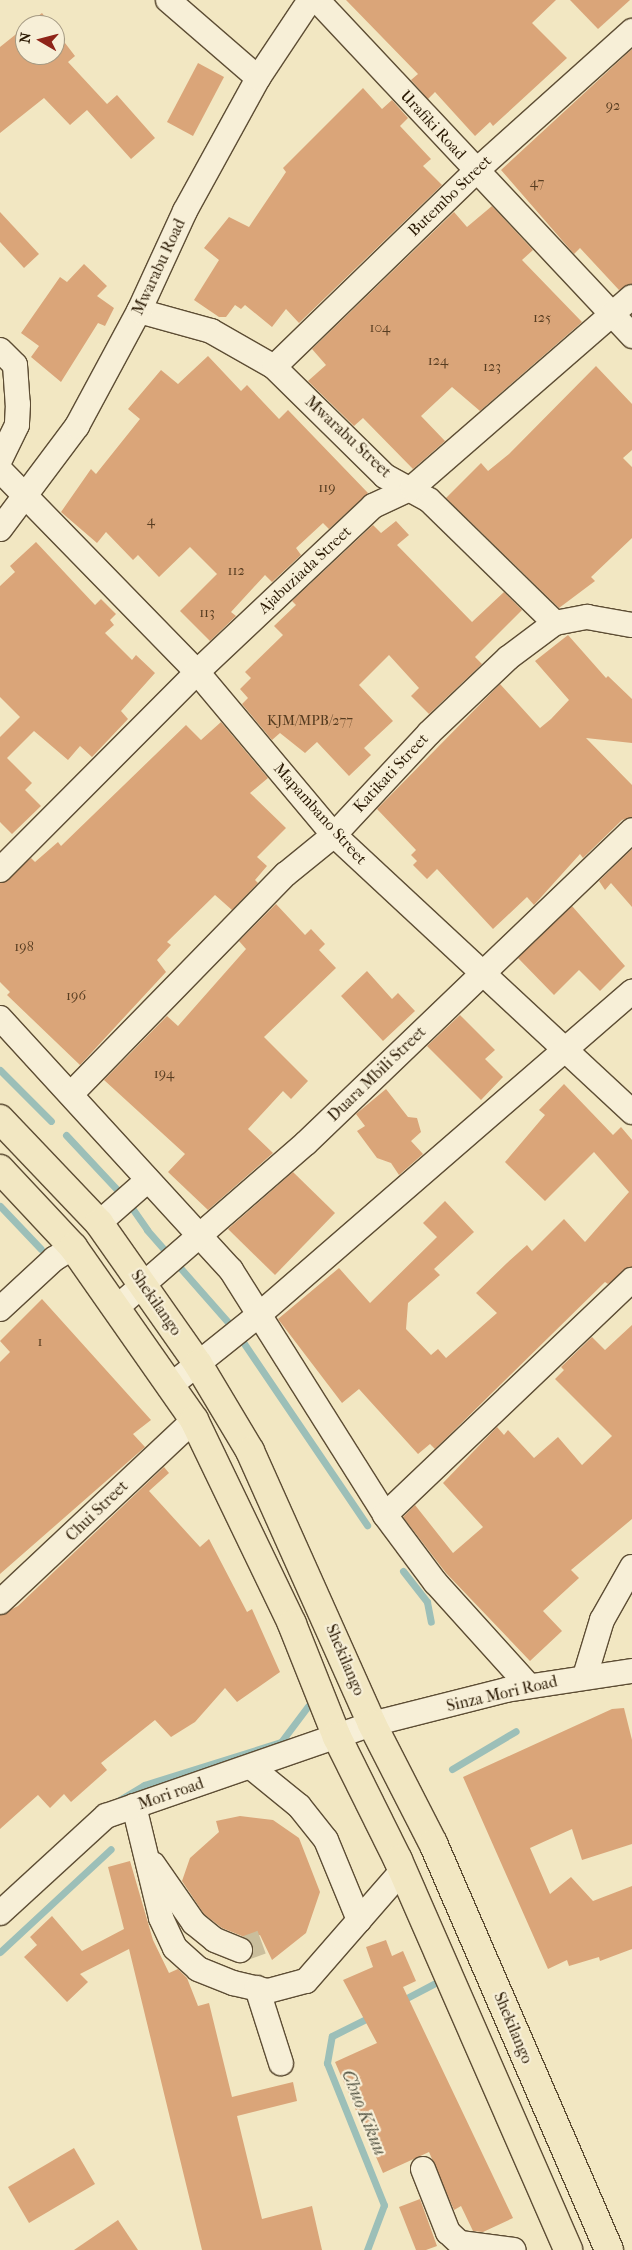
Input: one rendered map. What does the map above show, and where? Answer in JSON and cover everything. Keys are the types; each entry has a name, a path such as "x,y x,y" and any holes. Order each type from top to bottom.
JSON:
{"main road":[{"name":"Shekilango","path":"0,1119 99,1223 198,1364 250,1451 372,1724 433,1843 610,2250"},
{"path":"0,1169 73,1247 194,1420 292,1624 337,1738 403,1870 568,2250"}],"street":[{"path":"168,0 258,78"},
{"name":"Mwarabu Road","path":"0,529 27,496 77,426 139,311 185,211 258,78 310,0"},
{"name":"Urafiki Road","path":"317,0 476,170 610,318 632,336"},
{"name":"Butembo Street","path":"274,366 476,170 632,31"},
{"name":"Ajabuziada Street","path":"0,870 197,672 373,506 412,488 610,318 632,296"},
{"name":"Mwarabu Street","path":"139,311 211,331 274,366 385,476 412,488 555,624"},
{"path":"0,350 15,365 18,404 17,425 0,460"},
{"name":"Mapambano Street","path":"0,470 197,672 334,835 479,974 569,1050 632,1112"},
{"name":"Katikati Street","path":"73,1092 286,874 334,835 443,719 508,658 555,624 587,617 632,625"},
{"name":"Duara Mbili Street","path":"115,1309 142,1283 202,1236 306,1143 479,974 632,830"},
{"path":"170,1386 262,1313 569,1050 632,992"},
{"path":"0,1018 73,1092 148,1180 202,1236 262,1313 385,1515 436,1582 529,1686"},
{"path":"99,1223 148,1180"},
{"path":"0,1309 54,1259 73,1247"},
{"path":"385,1515 632,1280"},
{"name":"Chui Street","path":"0,1602 194,1420"},
{"path":"585,1676 602,1620 632,1567"},
{"name":"Sinza Mori Road","path":"372,1724 529,1686 585,1676 632,1671"},
{"name":"Mori road","path":"0,1913 86,1831 106,1816 337,1738 372,1724"},
{"path":"251,1767 299,1806 326,1840 359,1920"},
{"path":"134,1806 161,1918 175,1948 198,1969 268,1991 306,1982 403,1870"},
{"path":"146,1854 194,1923 215,1940 240,1950"},
{"path":"257,1988 281,2063"},
{"path":"423,2169 448,2232 460,2243 514,2250"}],"building":[{"path":"346,0 556,0 532,23 567,58 493,126 490,122 475,136 435,92 428,99 411,80 418,74"},
{"path":"570,0 630,0 598,29"},
{"path":"15,35 15,65 65,65 65,43 75,56 68,62 107,104 117,95 155,138 131,159 87,110 70,125 44,98 0,133 0,47"},
{"path":"632,49 632,284 619,290 580,248 574,254 501,170"},
{"path":"198,63 224,77 193,136 167,122"},
{"path":"363,88 382,109 392,100 408,118 400,126 431,159 423,166 442,185 299,323 286,309 272,327 245,305 241,309 235,305 226,317 219,317 194,300 219,260 204,248 229,217 249,227 286,172 283,168"},
{"path":"492,206 533,250 522,260 582,322 480,411 452,387 421,416 445,441 413,469 363,418 354,426 308,381 326,365 312,349 454,212 467,227"},
{"path":"0,212 39,254 24,268 0,242"},
{"path":"84,264 107,286 97,296 114,308 105,326 98,323 61,382 31,357 39,346 21,333 60,277 67,282"},
{"path":"208,356 241,391 247,385 279,419 288,410 368,493 329,529 323,523 296,548 301,555 272,582 265,575 231,612 236,616 210,641 180,611 217,574 190,547 159,577 138,555 133,560 106,532 97,543 61,512 91,469 96,474 140,419 128,409 161,370 178,384"},
{"path":"596,366 632,404 632,450 623,458 632,467 632,538 591,577 595,581 559,608 446,498 481,463 488,471 509,454"},
{"path":"396,521 409,535 397,545 472,622 504,592 522,610 475,657 482,664 429,714 411,696 419,688 389,655 359,685 393,721 364,748 371,755 349,776 317,742 305,753 280,733 272,740 242,704 248,698 240,689 251,678 245,672 283,635 274,626 296,605 292,601 373,525 381,533"},
{"path":"36,542 95,605 101,599 116,614 110,620 114,625 105,633 132,660 136,655 155,673 121,711 128,719 92,757 80,746 68,760 34,731 7,758 32,783 25,790 41,806 12,834 0,822 0,737 20,717 0,697 0,586 15,572 10,566"},
{"path":"568,635 606,678 608,676 632,699 632,743 586,738 632,785 632,817 622,820 583,858 580,854 534,905 527,897 493,929 437,869 427,879 413,865 417,861 411,855 416,850 377,809 500,684 540,728 551,719 569,700 535,661"},
{"path":"221,722 268,778 250,793 286,828 257,857 267,866 255,880 258,883 232,910 215,895 167,942 171,945 157,960 166,972 80,1065 7,995 10,992 0,982 0,883 31,858 35,862 58,842 61,846 186,725 201,740"},
{"path":"632,849 632,907 611,883 605,890 599,881"},
{"path":"276,904 305,935 311,929 325,944 319,950 336,968 264,1037 308,1081 291,1099 283,1091 248,1129 273,1153 208,1210 168,1172 185,1154 104,1080 167,1016 178,1026 246,949 239,941"},
{"path":"572,906 625,966 600,991 579,970 554,995 518,958"},
{"path":"367,971 392,999 398,993 415,1011 383,1041 341,996"},
{"path":"460,1015 495,1050 485,1059 503,1077 481,1100 427,1046"},
{"path":"564,1084 613,1135 621,1127 632,1140 632,1267 608,1284 605,1282 435,1449 430,1444 418,1454 359,1389 342,1403 278,1319 339,1268 370,1303 437,1237 423,1223 445,1201 474,1232 434,1269 440,1275 408,1303 406,1329 431,1355 438,1349 446,1358 497,1313 476,1293 507,1263 527,1245 532,1251 564,1219 585,1242 629,1192 594,1152 545,1201 505,1162 545,1115 539,1110"},
{"path":"386,1089 408,1117 417,1118 421,1132 411,1141 423,1154 399,1175 391,1163 377,1158 357,1131 365,1126 356,1114"},
{"path":"293,1172 335,1213 275,1275 228,1229"},
{"path":"42,1299 151,1420 133,1434 145,1447 0,1574 0,1362 10,1352 0,1341"},
{"path":"632,1325 632,1519 571,1570 579,1578 543,1611 562,1631 530,1661 446,1573 403,1517 415,1505 453,1553 483,1527 443,1483 497,1427 504,1435 508,1430 534,1458 558,1437 582,1465 612,1436 555,1379 564,1370 561,1367 592,1337 605,1350"},
{"path":"164,1467 169,1473 149,1491 200,1547 209,1539 247,1612 252,1609 280,1672 237,1702 225,1688 195,1722 171,1737 155,1720 101,1763 107,1770 71,1802 64,1794 50,1808 38,1795 0,1829 0,1615 18,1606"},
{"path":"624,1708 632,1740 632,1844 582,1860 572,1829 530,1848 550,1894 571,1877 593,1901 632,1886 632,1949 600,1961 599,1957 569,1966 567,1960 548,1969 463,1777 612,1709"},
{"path":"240,1816 273,1820 299,1838 320,1892 306,1933 272,1960 260,1935 247,1938 222,1928 204,1914 182,1881 190,1858 219,1832 216,1821"},
{"path":"130,1861 153,1940 169,1973 178,1969 187,1978 198,2006 209,2003 232,2097 293,2082 297,2101 237,2116 262,2219 312,2206 322,2250 202,2250 129,1949 80,1974 88,1982 67,2002 24,1957 37,1945 30,1937 52,1916 82,1951 124,1929 108,1867"},
{"path":"386,1940 392,1956 403,1951 416,1981 403,1987 513,2218 483,2232 473,2231 461,2206 454,2210 429,2152 383,2173 335,2062 377,2043 343,1980 373,1967 366,1947"},
{"path":"74,2148 95,2184 29,2223 8,2187"},
{"path":"420,2199 437,2246 426,2250 416,2250 399,2207"},
{"path":"118,2220 138,2250 74,2250"}],"waterway":[{"path":"0,1070 51,1121"},
{"path":"66,1135 125,1198 147,1230 233,1328"},
{"path":"0,1206 41,1249"},
{"path":"241,1339 367,1525"},
{"path":"403,1571 427,1602 431,1622"},
{"path":"116,1802 144,1785 281,1742 308,1706"},
{"path":"452,1769 516,1731"},
{"path":"0,1952 111,1849"},
{"name":"Chuo Kikuu","path":"401,2001 443,1979"},
{"name":"Chuo Kikuu","path":"367,2250 384,2205 327,2063 332,2036 372,2016"}],"tunnel":[{"path":"240,1950 262,1942"}]}
